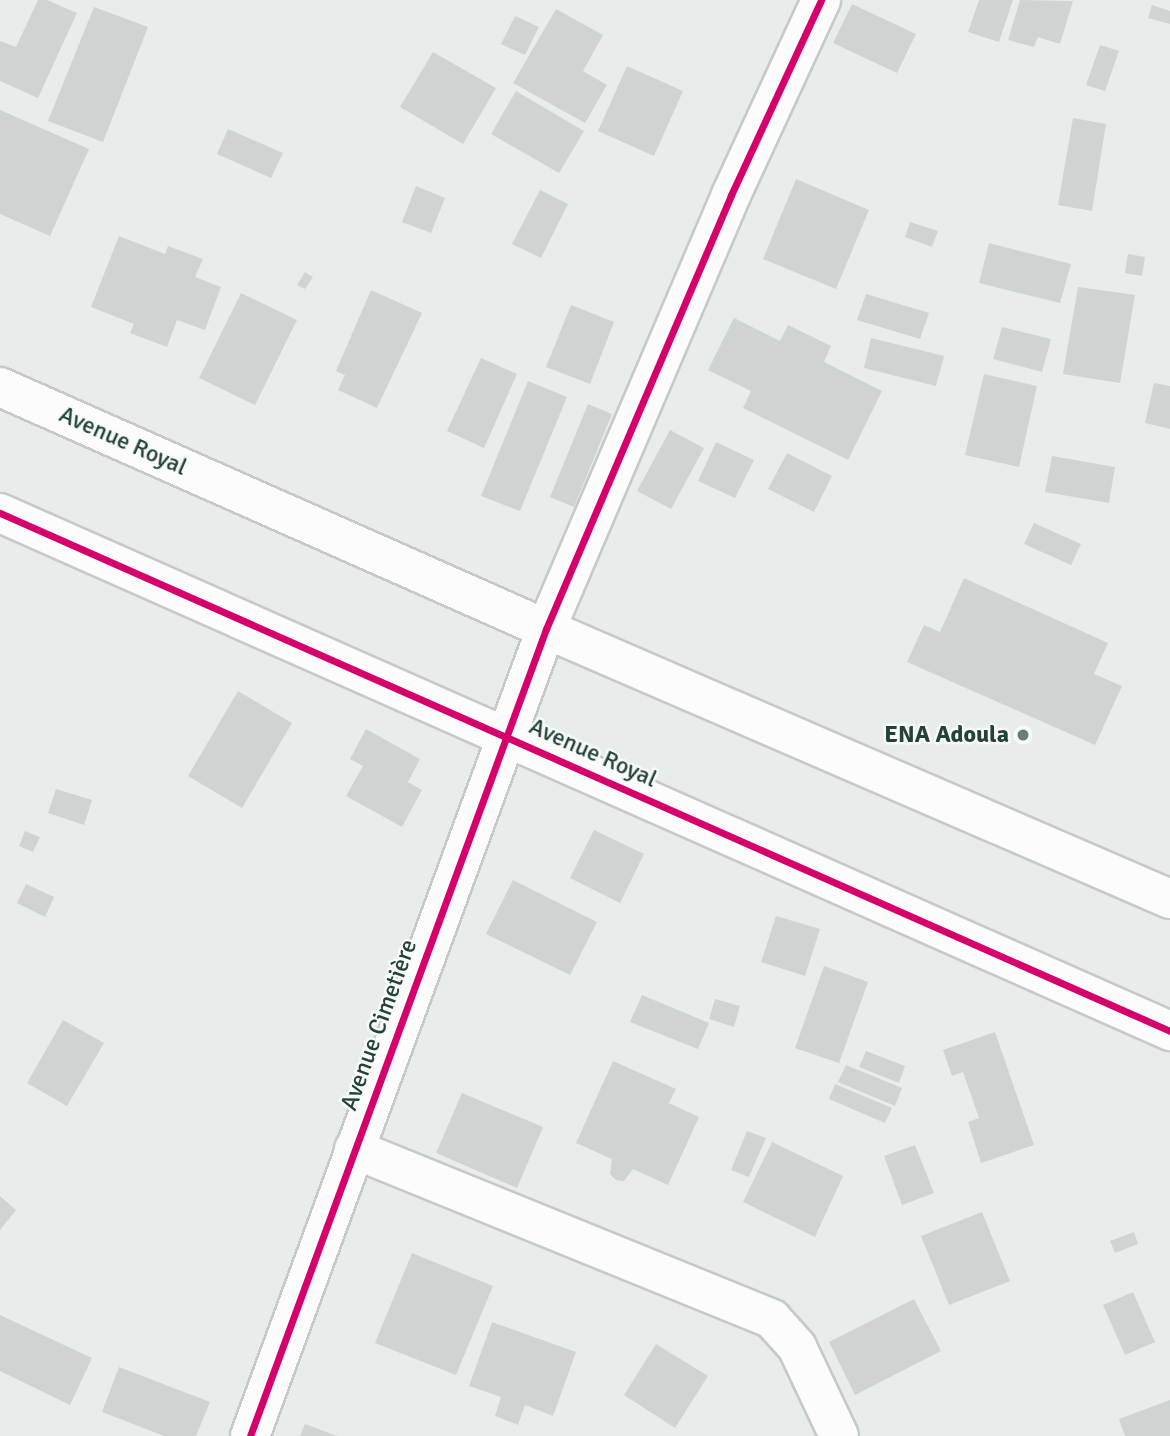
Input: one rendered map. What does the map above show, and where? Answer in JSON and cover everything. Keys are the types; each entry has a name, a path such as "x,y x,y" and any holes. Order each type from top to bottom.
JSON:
{"street":[{"name":"Avenue Cimetière","path":"250,1436 505,734 546,629 731,195 821,0"},
{"name":"Avenue Royal","path":"0,387 546,629 1170,899"},
{"name":"Avenue Royal","path":"0,513 505,734 1168,1030"},
{"path":"354,1149 772,1319 797,1347 839,1436"}],"building":[{"path":"38,0 47,0 77,13 38,98 0,81 0,41 16,47"},
{"path":"979,0 1013,0 999,42 968,32"},
{"path":"1020,0 1073,1 1060,44 1038,37 1034,47 1008,40"},
{"path":"852,4 916,34 897,73 833,43"},
{"path":"1152,5 1170,11 1170,24 1148,18"},
{"path":"94,7 148,27 103,142 48,121"},
{"path":"556,9 603,35 583,71 607,85 585,123 513,83"},
{"path":"515,16 539,27 525,55 501,44"},
{"path":"1100,45 1119,51 1105,91 1086,85"},
{"path":"433,52 496,88 463,144 400,107"},
{"path":"627,66 683,91 654,156 598,131"},
{"path":"516,91 584,131 559,173 491,134"},
{"path":"0,110 89,149 50,236 0,214"},
{"path":"1073,118 1106,124 1092,211 1058,205"},
{"path":"228,129 283,153 271,178 217,154"},
{"path":"796,179 869,210 836,289 763,259"},
{"path":"416,186 445,198 431,233 402,222"},
{"path":"540,190 568,204 541,258 512,244"},
{"path":"910,222 938,231 932,247 905,237"},
{"path":"119,236 165,254 168,246 203,259 195,277 221,287 205,330 177,320 167,347 130,333 134,324 91,307"},
{"path":"989,243 1071,264 1060,303 979,283"},
{"path":"1128,254 1145,257 1142,276 1125,273"},
{"path":"305,272 313,277 305,289 297,285"},
{"path":"1078,287 1135,295 1120,383 1063,374"},
{"path":"371,290 422,313 377,408 338,390 345,375 336,371"},
{"path":"241,293 297,320 255,405 199,378"},
{"path":"866,294 929,313 920,339 857,320"},
{"path":"571,305 614,322 590,384 546,367"},
{"path":"734,318 780,341 788,325 831,346 824,362 882,391 848,460 743,408 751,391 708,370"},
{"path":"1002,327 1051,339 1042,372 993,359"},
{"path":"871,338 944,356 936,386 864,368"},
{"path":"481,358 517,374 484,448 447,431"},
{"path":"984,374 1037,386 1019,467 965,455"},
{"path":"528,381 567,397 520,511 481,496"},
{"path":"1154,383 1170,386 1170,429 1145,423"},
{"path":"588,404 612,414 574,507 550,497"},
{"path":"670,430 704,448 671,509 637,491"},
{"path":"716,442 754,460 735,498 698,481"},
{"path":"787,453 832,476 814,512 768,489"},
{"path":"1052,456 1115,467 1109,503 1045,492"},
{"path":"1034,523 1081,544 1071,565 1024,544"},
{"path":"964,578 1108,643 1094,674 1122,686 1095,745 907,662 924,625 940,632"},
{"path":"238,691 292,723 242,808 188,776"},
{"path":"366,729 420,759 408,782 422,790 402,827 346,796 363,766 350,759"},
{"path":"56,789 92,800 84,825 48,813"},
{"path":"594,830 644,854 620,903 570,878"},
{"path":"25,831 40,837 33,852 19,846"},
{"path":"513,880 597,922 570,975 486,934"},
{"path":"26,884 54,897 45,917 17,903"},
{"path":"776,916 820,929 805,976 761,962"},
{"path":"824,966 868,982 839,1063 795,1048"},
{"path":"642,995 709,1023 698,1049 630,1022"},
{"path":"715,999 740,1006 734,1027 709,1019"},
{"path":"63,1020 104,1043 67,1106 27,1083"},
{"path":"995,1032 1034,1145 981,1163 968,1122 979,1118 963,1072 952,1076 943,1050"},
{"path":"866,1051 905,1066 899,1083 859,1067"},
{"path":"613,1061 676,1089 669,1103 699,1117 668,1185 633,1169 624,1181 616,1180 610,1174 612,1159 576,1143"},
{"path":"846,1065 902,1088 895,1106 838,1082"},
{"path":"835,1084 892,1108 885,1123 829,1099"},
{"path":"462,1093 543,1127 517,1188 436,1153"},
{"path":"747,1131 766,1138 749,1177 731,1170"},
{"path":"772,1142 843,1176 815,1237 743,1202"},
{"path":"915,1145 934,1193 902,1205 884,1156"},
{"path":"0,1196 16,1210 0,1230"},
{"path":"982,1212 1010,1281 949,1305 921,1236"},
{"path":"1134,1232 1138,1244 1115,1253 1110,1241"},
{"path":"412,1253 493,1286 456,1375 375,1343"},
{"path":"1133,1292 1155,1342 1125,1355 1103,1305"},
{"path":"914,1299 941,1351 855,1395 829,1342"},
{"path":"0,1315 92,1358 70,1405 0,1371"},
{"path":"492,1322 576,1352 553,1416 525,1405 518,1425 495,1416 501,1397 469,1386"},
{"path":"656,1344 708,1376 675,1428 624,1395"},
{"path":"119,1367 210,1402 196,1436 164,1436 102,1412"},
{"path":"1170,1400 1170,1436 1125,1436 1119,1419"},
{"path":"305,1424 337,1436 300,1436"}],"cycle path":[{"path":"250,1436 546,629 731,195 821,0"},
{"path":"0,513 1170,1031"}],"place":[{"name":"ENA Adoula","path":"1023,735"}]}
